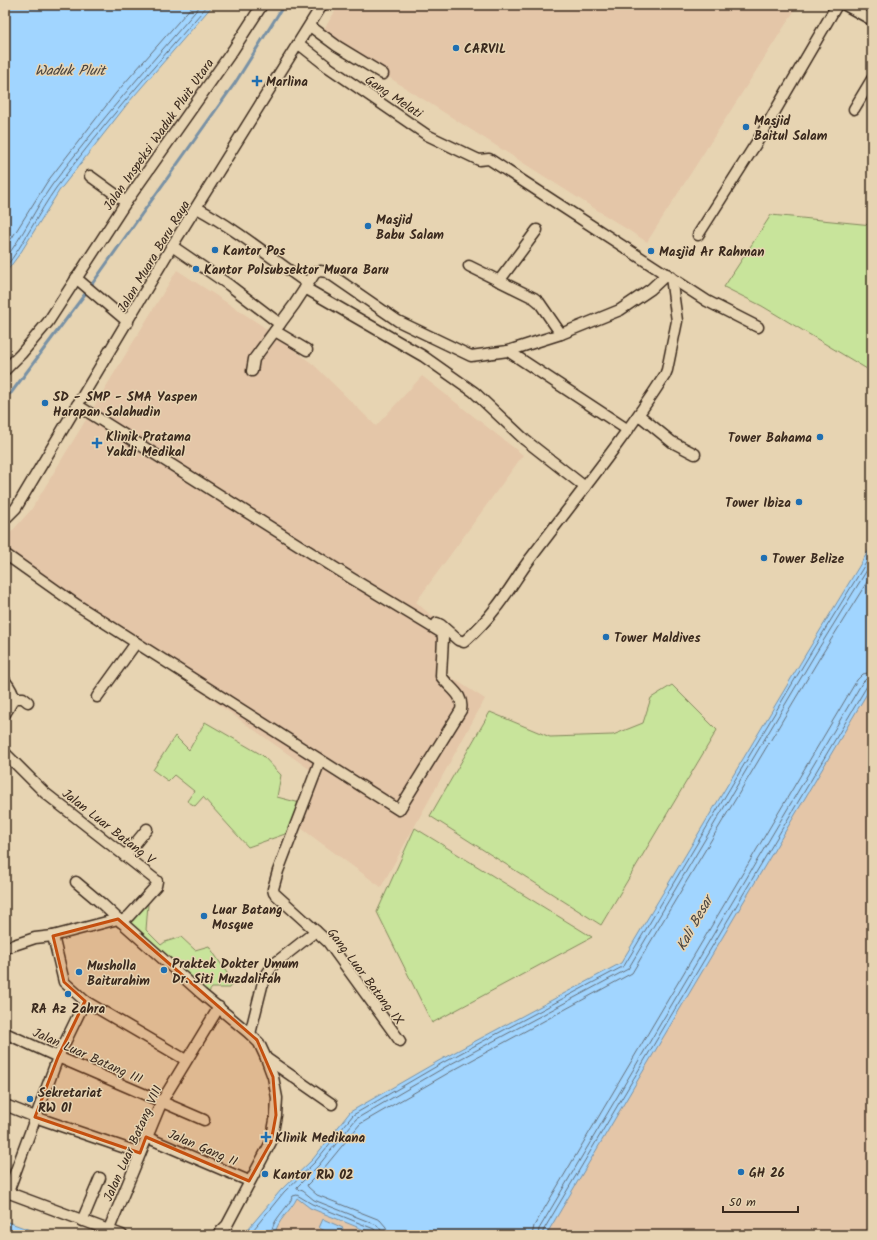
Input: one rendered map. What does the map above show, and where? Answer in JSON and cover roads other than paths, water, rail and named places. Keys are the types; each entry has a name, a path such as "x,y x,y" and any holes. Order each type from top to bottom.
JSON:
{"street":[{"name":"Jalan Inspeksi Waduk Pluit Utara","path":"5,370 44,327 126,202 262,5"},
{"name":"Jalan Muara Baru Raya","path":"5,519 16,508 172,246 322,5"},
{"path":"698,235 757,142 838,5"},
{"path":"845,5 872,20"},
{"path":"310,26 337,46 383,74"},
{"name":"Gang Melati","path":"299,44 427,135 479,160 489,159 707,301 758,327"},
{"path":"854,109 872,79"},
{"path":"90,176 126,202"},
{"path":"197,208 258,246 306,285 423,356 467,388 525,440 585,487"},
{"path":"499,281 537,230"},
{"path":"172,246 229,285 277,328 307,350"},
{"path":"469,266 534,298 539,302 561,334"},
{"path":"252,371 254,359 306,285 315,273 320,271 327,272 398,321 471,356 508,351 561,334 620,310 669,275 677,321 667,370 628,430 529,560 496,608 464,642 458,640 441,625 435,622 426,623"},
{"path":"76,278 128,322"},
{"path":"508,351 628,430"},
{"path":"5,554 77,605 399,810 461,710 462,703 460,697 441,676 442,633 351,578 77,405"},
{"path":"639,414 672,442 695,454"},
{"path":"97,697 136,643"},
{"path":"5,681 14,692 13,698 5,714"},
{"path":"13,698 23,698 28,702"},
{"name":"Jalan Luar Batang V","path":"5,754 45,793 155,879 157,883 129,916 119,921 53,936 35,938 5,948"},
{"path":"316,931 278,897 273,889 320,761"},
{"path":"125,856 147,829"},
{"path":"76,882 250,1034 259,1043 266,1058 273,1077 277,1098 276,1115 271,1142 227,1225 218,1235"},
{"name":"Gang Luar Batang IX","path":"250,1034 264,978 274,964 316,931 328,942 400,1041"},
{"path":"53,936 64,982 85,1001 186,1060"},
{"path":"85,1001 58,1057 8,1192 122,1235"},
{"name":"Jalan Luar Batang VIII","path":"108,1229 162,1101 218,1007"},
{"name":"Jalan Luar Batang III","path":"5,1033 204,1120"},
{"path":"266,1058 332,1104"},
{"path":"5,1105 35,1117 140,1153"},
{"name":"Jalan Gang II","path":"146,1137 249,1181"},
{"path":"82,1221 100,1178"}],"water":[{"name":"Waduk Pluit","path":"5,5 213,5 128,103 59,191 21,252 5,272"},
{"name":"Kali Besar","path":"872,545 872,685 546,1235 377,1235 310,1208 297,1198 278,1225 275,1235 243,1235 281,1190 313,1159 350,1112 442,1059 621,963"},
{"path":"323,1219 343,1228 340,1235 334,1235 319,1228"},
{"path":"5,1221 44,1235 5,1235"}],"waterway":[{"path":"92,284 235,83 284,5"},
{"path":"5,396 11,393 85,294"}],"place":[{"name":"CARVIL","path":"456,48"},
{"name":"Marlina","path":"257,81"},
{"name":"Masjid Baitul Salam","path":"746,127"},
{"name":"Masjid Babu Salam","path":"368,226"},
{"name":"Kantor Pos","path":"215,250"},
{"name":"Masjid Ar Rahman","path":"651,251"},
{"name":"Kantor Polsubsektor Muara Baru","path":"196,269"},
{"name":"SD - SMP - SMA Yaspen Harapan Salahudin","path":"45,403"},
{"name":"Tower Bahama","path":"820,437"},
{"name":"Klinik Pratama Yakdi Medikal","path":"97,443"},
{"name":"Tower Ibiza","path":"799,502"},
{"name":"Tower Belize","path":"764,558"},
{"name":"Tower Maldives","path":"606,637"},
{"name":"Luar Batang Mosque","path":"204,916"},
{"name":"Praktek Dokter Umum Dr. Siti Muzdalifah","path":"164,970"},
{"name":"Musholla Baiturahim","path":"79,972"},
{"name":"RA Az Zahra","path":"68,994"},
{"name":"Sekretariat RW 01","path":"30,1099"},
{"name":"Klinik Medikana","path":"266,1137"},
{"name":"GH 26","path":"741,1172"},
{"name":"Kantor RW 02","path":"265,1174"}]}
